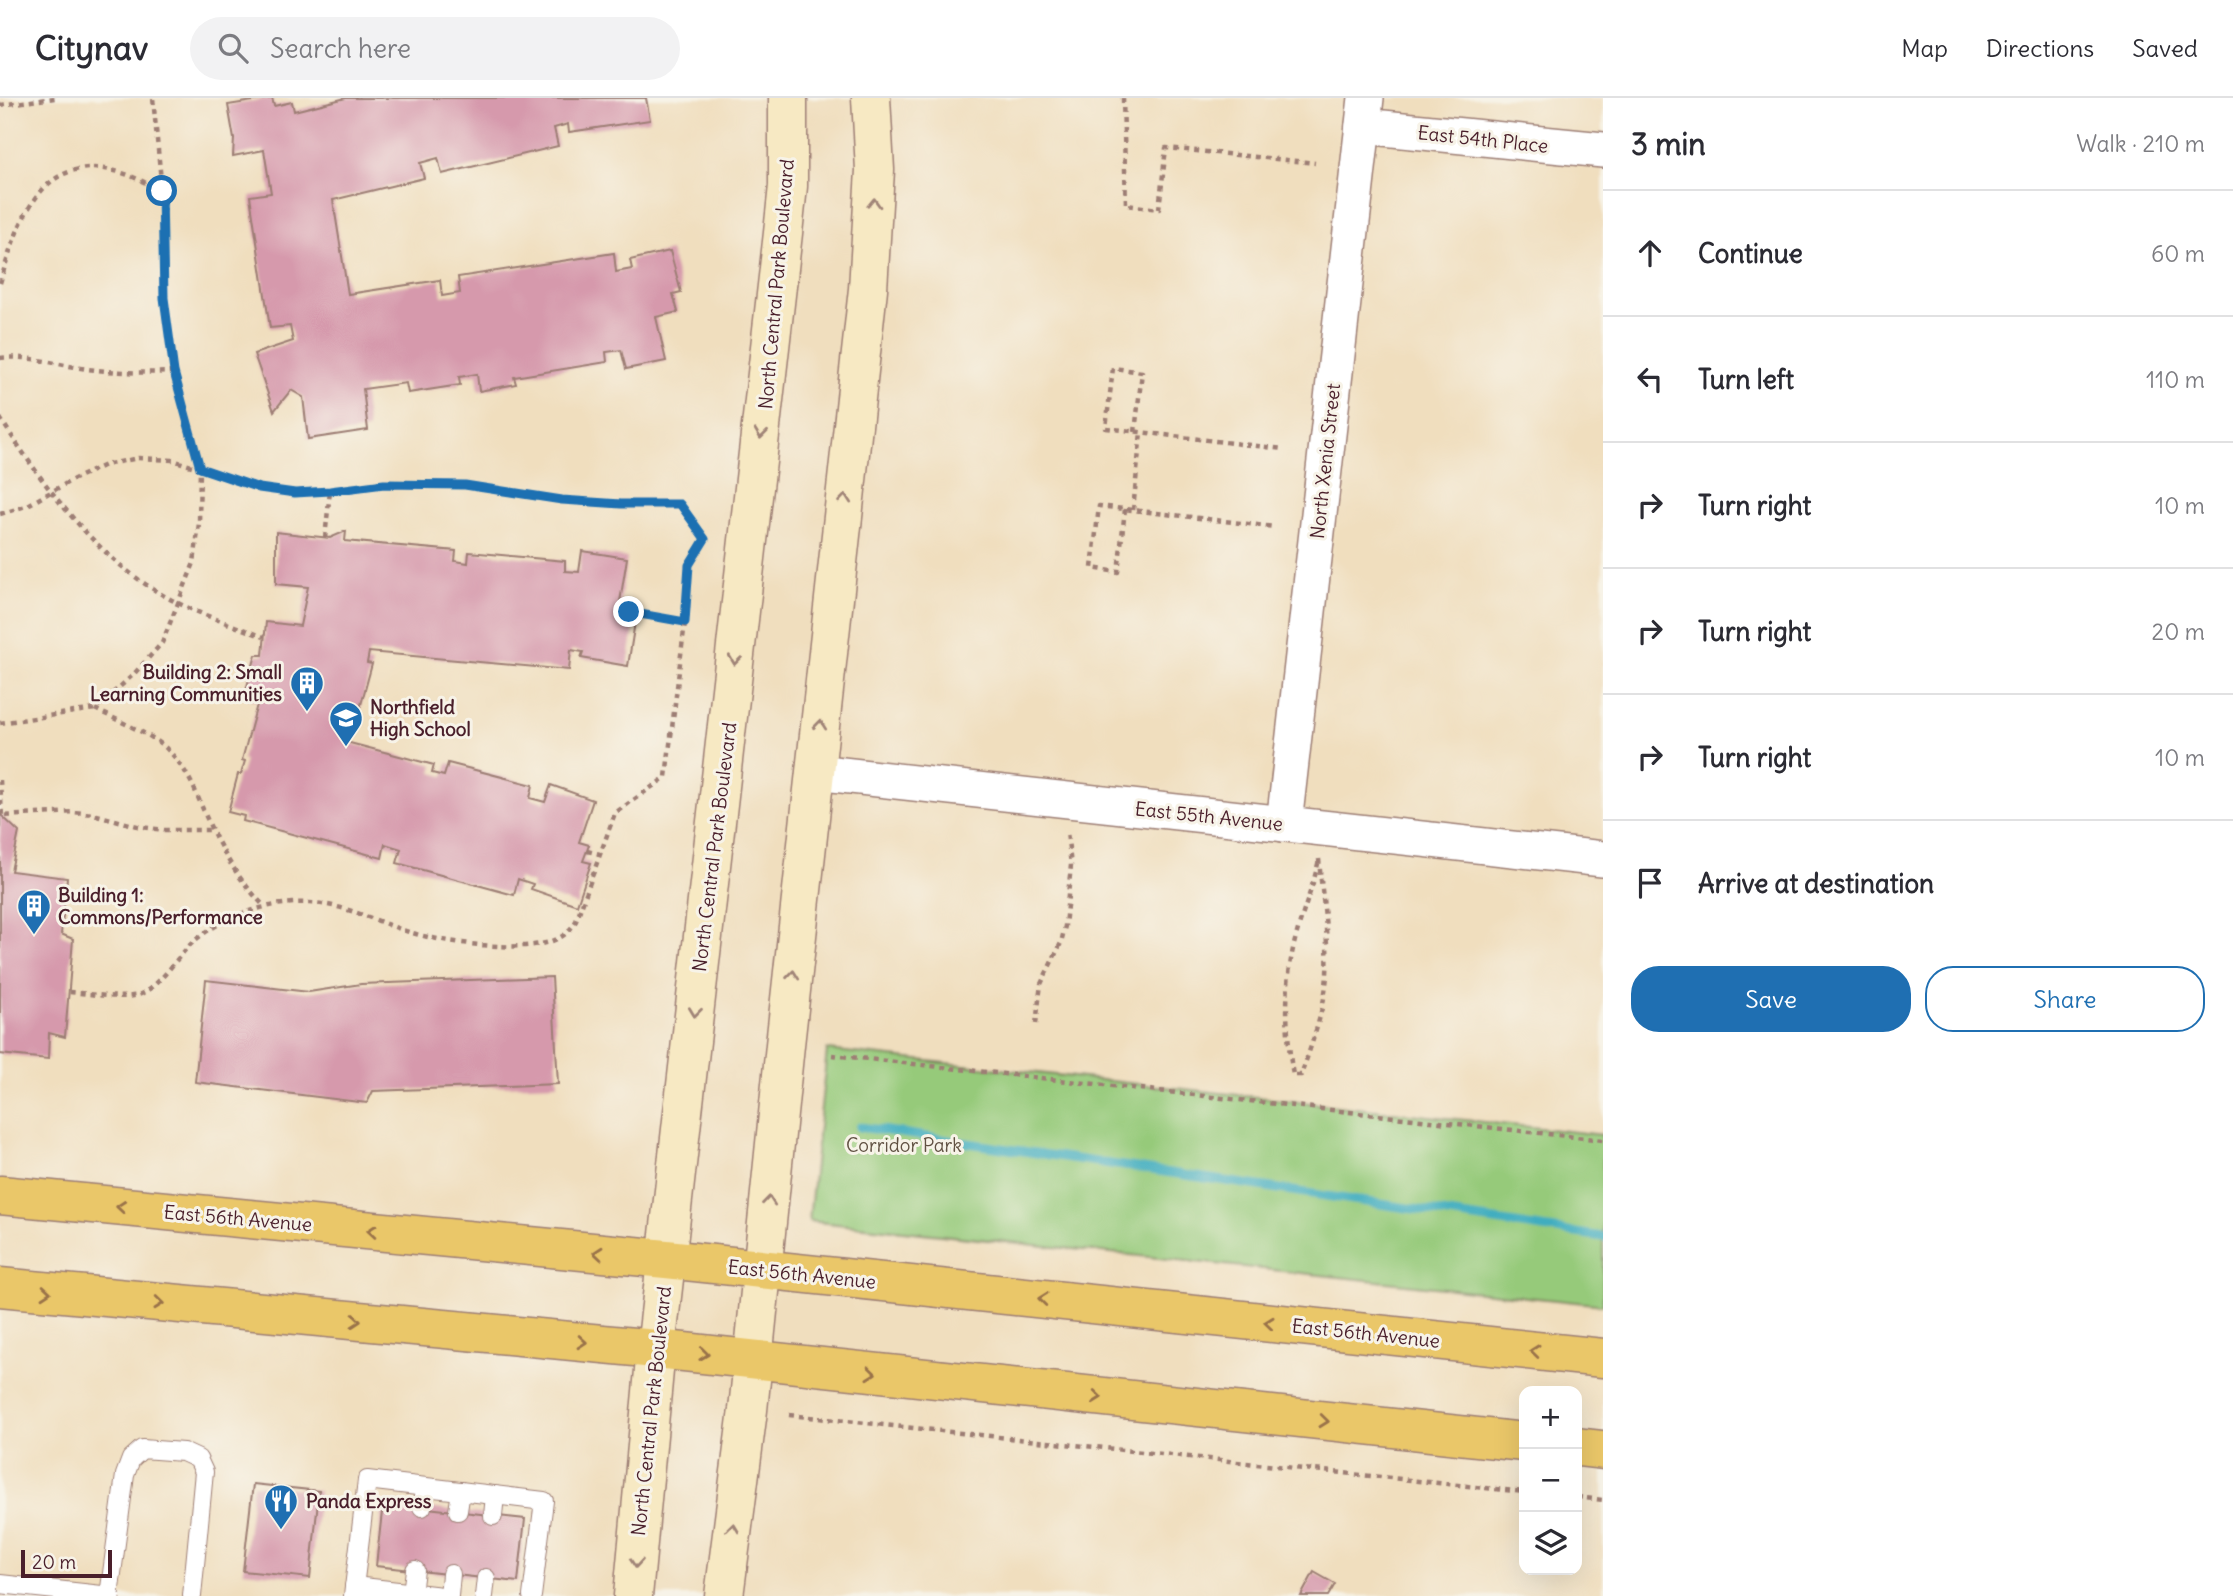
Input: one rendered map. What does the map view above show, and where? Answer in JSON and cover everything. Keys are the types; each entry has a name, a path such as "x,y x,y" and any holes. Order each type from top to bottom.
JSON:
{"main road":[{"name":"North Central Park Boulevard","path":"632,1596 656,1349 788,186 788,98"},
{"path":"724,1596 753,1360 874,228 875,170 871,98"},
{"name":"East 56th Avenue","path":"0,1195 666,1259 1603,1358"},
{"path":"0,1287 656,1349 1519,1441"},
{"path":"1582,1448 1603,1450"}],"street":[{"name":"East 54th Place","path":"1364,112 1603,150"},
{"name":"North Xenia Street","path":"1284,824 1364,112"},
{"name":"East 55th Avenue","path":"815,772 1603,859"}],"lane":[{"path":"0,1584 55,1593 110,1596 125,1475 131,1459 142,1449 183,1452 198,1459 204,1472 192,1596"},
{"path":"442,1596 353,1591 367,1480 544,1501 532,1596"},
{"path":"422,1507 424,1487"},
{"path":"458,1511 461,1491"},
{"path":"493,1516 495,1495"},
{"path":"412,1593 415,1570"},
{"path":"449,1596 451,1574"},
{"path":"484,1596 486,1577"}],"path":[{"path":"0,105 55,98"},
{"path":"0,723 95,709 133,675 162,643 194,563 199,523 200,468 174,372 164,298 162,191 153,98"},
{"path":"1123,98 1126,205 1158,209 1166,148 1315,163"},
{"path":"0,283 14,238 35,197 57,177 88,168 99,169 122,173 162,191"},
{"path":"0,358 33,359 83,369 128,373 174,372"},
{"path":"1133,510 1138,432 1142,372 1113,368 1106,428 1138,432 1283,449"},
{"path":"0,418 52,492 99,547 143,581 179,604 264,637"},
{"path":"0,514 26,506 74,478 105,465 138,458 173,460 259,488 295,493 384,484 465,485 562,500 680,504 705,539 689,565 685,622 666,777 615,813 576,921 567,933 555,941 523,945 449,941 415,934 348,909 306,902 265,907 209,930 151,987 138,995 69,992"},
{"path":"325,538 330,491"},
{"path":"1125,509 1118,572 1092,568 1099,506 1125,509 1274,527"},
{"path":"629,612 685,622"},
{"path":"95,709 163,746 171,754 194,784 212,830 236,874 265,907"},
{"path":"0,780 2,816 74,812 164,830 212,830"},
{"path":"1036,1024 1041,984 1061,943 1065,926 1071,865 1068,831"},
{"path":"587,851 600,854"},
{"path":"1319,859 1327,974 1316,1030 1301,1075 1293,1074 1291,1065 1287,1023 1289,979 1297,934 1319,859"},
{"path":"832,1055 1603,1140"},
{"path":"789,1415 1519,1491"},
{"path":"1582,1498 1603,1500"}],"green space":[{"name":"Corridor Park","path":"827,1050 1603,1135 1603,1305 809,1221"}],"building":[{"path":"272,98 274,106 292,102 294,111 346,98 646,98 650,120 569,132 568,124 554,128 558,146 442,174 438,158 420,163 424,178 333,200 348,294 440,280 442,296 460,293 458,277 614,253 616,272 632,269 630,260 670,251 681,292 673,294 678,312 656,317 666,361 626,369 621,350 606,352 607,362 514,377 516,384 479,391 477,374 459,377 460,385 408,393 406,383 363,389 368,430 308,439 303,397 291,390 274,411 254,354 293,341 290,326 270,328 250,196 271,193 264,150 233,156 234,139 228,105"},
{"name":"Building 2: Small Learning Communities","path":"346,531 345,541 456,551 455,561 468,563 469,552 565,561 565,571 579,572 582,551 627,558 620,602 631,604 628,621 635,622 628,666 581,658 583,652 571,650 569,670 369,652 367,663 372,664 355,727 350,725 346,742 434,765 432,773 444,776 448,763 533,785 530,798 545,802 551,785 593,800 579,842 589,845 583,861 591,863 577,905 531,889 533,884 518,879 514,895 397,863 401,849 385,844 382,858 243,821 244,816 228,812 238,774 241,774 245,761 242,760 258,701 244,697 256,655 263,655 266,622 300,626 308,587 276,584 276,532 330,538"},
{"name":"Building 1: Commons/Performance","path":"0,814 19,832 11,871 67,878 61,934 73,939 65,1037 49,1033 48,1059 0,1054"},
{"path":"552,977 558,1084 373,1091 367,1103 195,1082 206,980 309,992 361,984"},
{"path":"253,1484 319,1491 310,1578 243,1571"},
{"path":"383,1503 525,1519 518,1582 376,1566"},
{"path":"1314,1572 1335,1584 1328,1596 1301,1596"}],"waterway":[{"path":"860,1127 1603,1237"}],"place":[{"name":"Building 2: Small Learning Communities","path":"307,713"},
{"name":"Northfield High School","path":"346,748"},
{"name":"Building 1: Commons/Performance","path":"34,936"},
{"name":"Panda Express","path":"281,1531"}],"route":[{"path":"162,191 164,298 174,372 200,468 259,488 295,493 384,484 465,485 562,500 680,504 705,539 689,565 685,622 629,612"}]}
